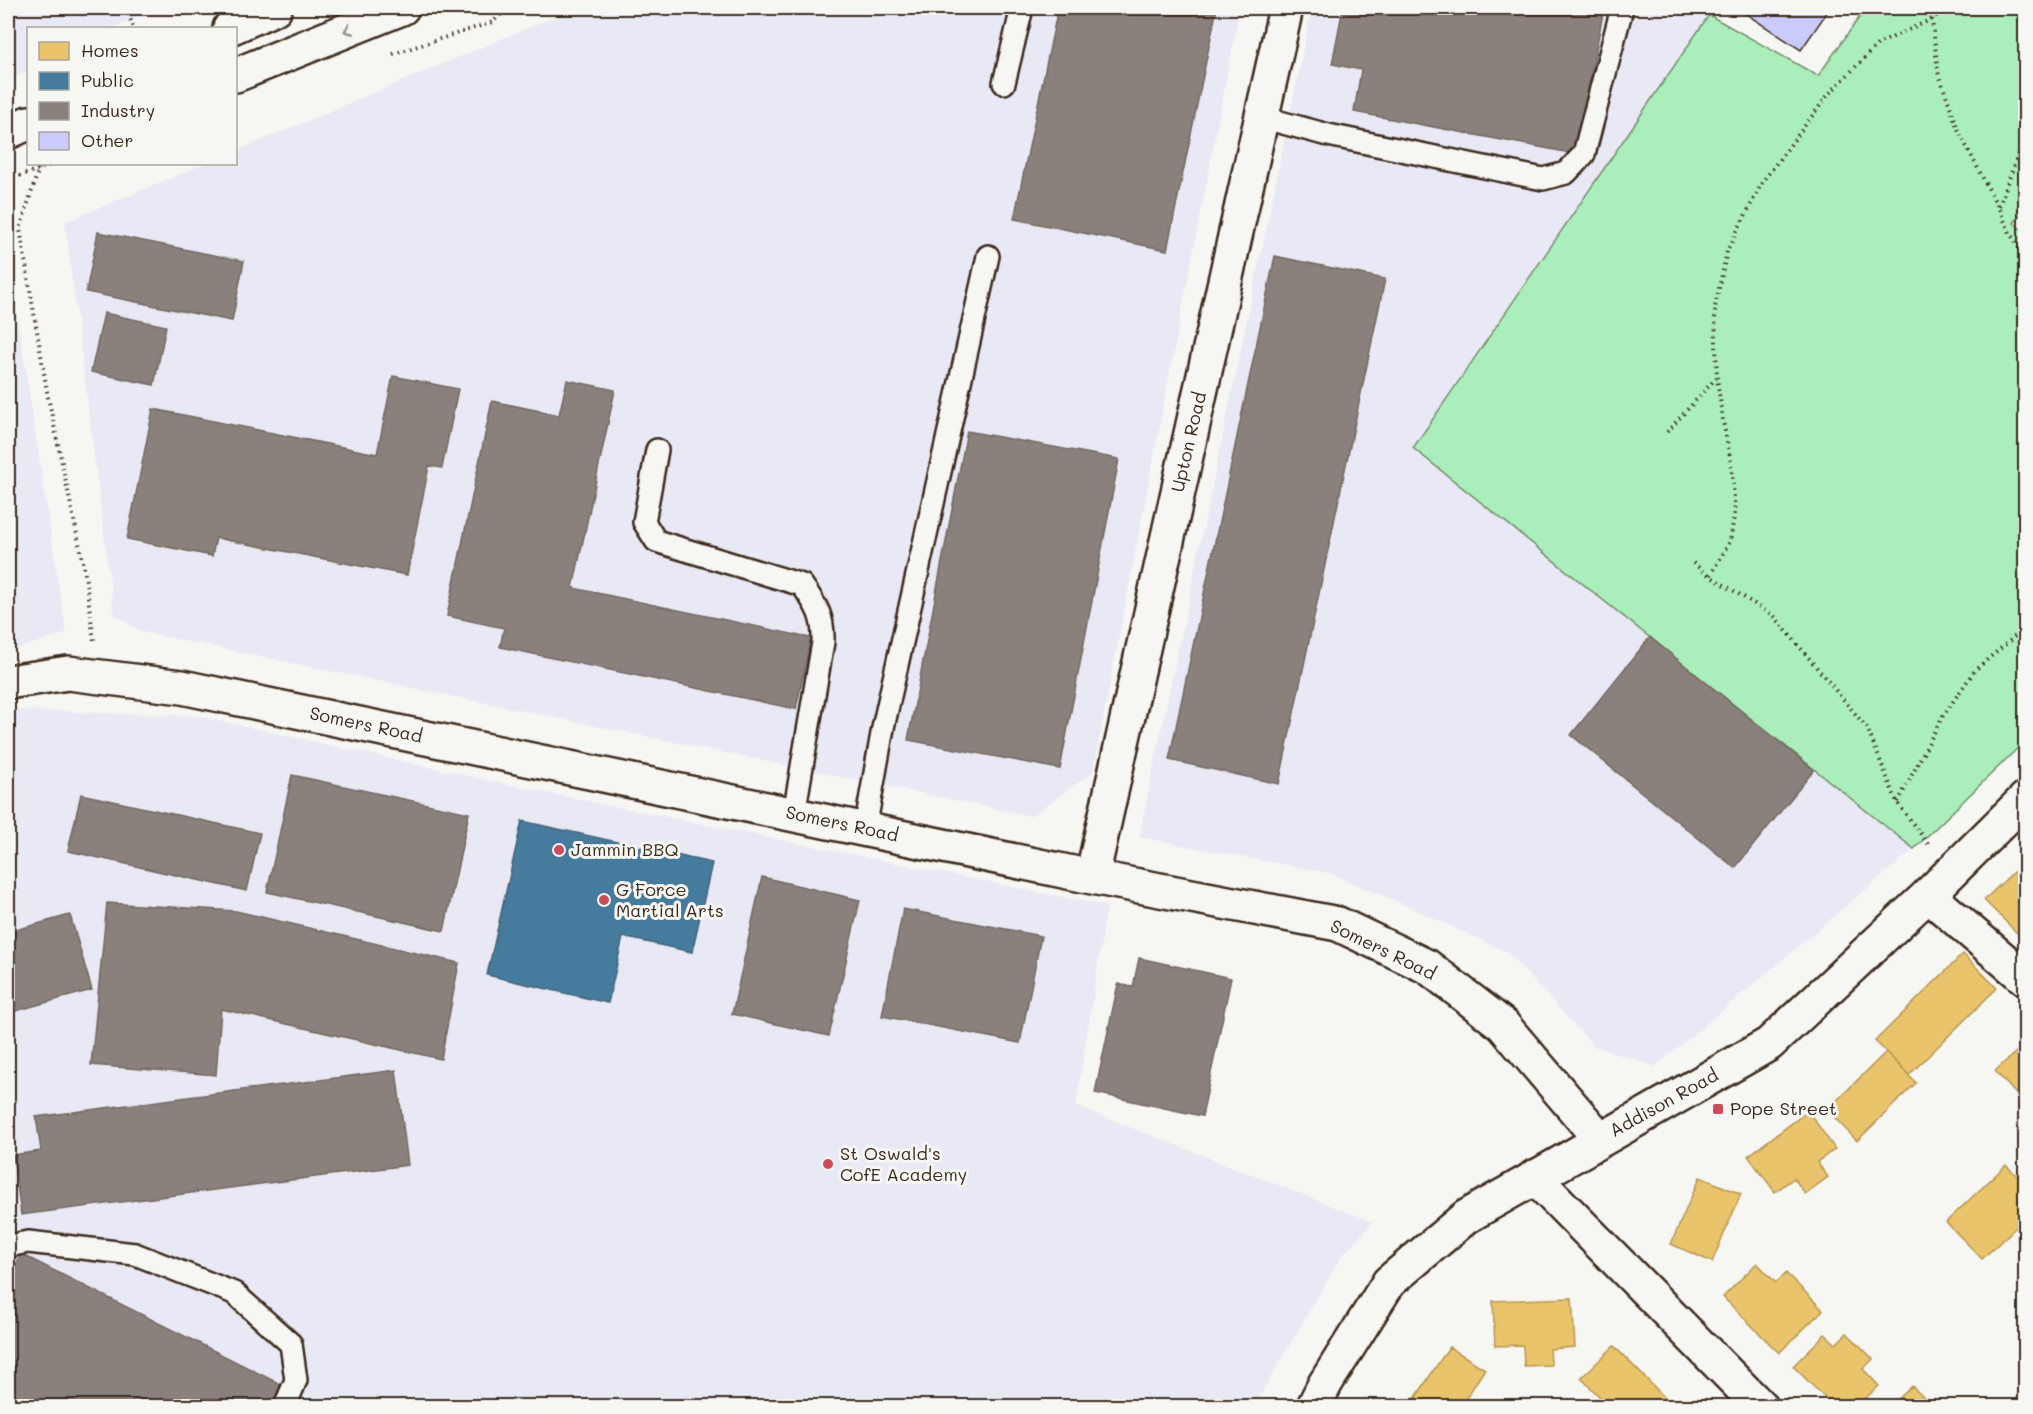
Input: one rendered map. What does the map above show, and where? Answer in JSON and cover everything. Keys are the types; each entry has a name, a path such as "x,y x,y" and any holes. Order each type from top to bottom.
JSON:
{"main road":[{"path":"232,27 275,8"},
{"path":"237,75 402,8"},
{"name":"Upton Road","path":"1092,877 1286,8"},
{"path":"8,132 27,123"},
{"path":"8,155 27,157"},
{"name":"Somers Road","path":"8,682 68,673 182,687 1092,877 1338,924 1428,967 1503,1025 1600,1139"},
{"name":"Addison Road","path":"1314,1407 1325,1384 1389,1282 1466,1217 1769,1044 2025,798"},
{"path":"1938,884 2025,978"},
{"path":"1534,1177 1760,1407"}],"lane":[{"path":"1004,83 1022,8"},
{"path":"1262,117 1328,135 1543,179 1566,173 1584,154 1622,8"},
{"path":"865,829 883,728 988,256"},
{"path":"657,450 644,522 656,541 802,585 816,605 823,624 822,642 794,814"},
{"path":"8,1246 28,1242 135,1254 234,1293 291,1344 296,1380 285,1407"}],"path":[{"path":"130,8 129,16 134,27"},
{"path":"493,22 507,8"},
{"path":"1710,576 1730,541 1735,510 1731,462 1722,421 1717,378 1714,307 1727,251 1763,181 1828,95 1878,44 1932,19 1946,8"},
{"path":"1932,19 1938,72 1959,132 2025,259"},
{"path":"1998,207 2025,133"},
{"path":"8,180 27,164"},
{"path":"33,165 20,229 48,397 84,567 99,677"},
{"path":"1667,432 1717,378"},
{"path":"1693,563 1774,616 1867,728 1897,802 1938,884"},
{"path":"1897,802 1941,719 1975,670 2025,627"}],"shaded area":[{"path":"8,8 155,8 115,27 27,27 27,70 8,80"},
{"path":"575,8 1240,8 1093,772 1031,816 142,632 114,614 65,222 203,165 237,165 237,151"},
{"path":"1312,8 1714,8 1413,448 1914,849 1655,1067 1594,1046 1507,952 1396,901 1328,873 1139,837"},
{"path":"8,255 66,633 8,652"},
{"path":"20,710 197,716 528,789 1107,906 1076,1106 1373,1222 1340,1258 1254,1406 8,1406 8,715"}],"green space":[{"path":"1866,8 2017,8 2025,15 2025,209 2014,223 2026,233 2025,741 1914,849 1413,448 1709,15 1818,76"}],"building: Homes":[{"path":"2026,860 2026,942 1984,900"},
{"path":"1963,954 1997,988 1909,1075 1875,1041"},
{"path":"2026,1043 2026,1105 1995,1071"},
{"path":"1886,1052 1916,1083 1857,1141 1827,1110"},
{"path":"1808,1111 1835,1149 1817,1162 1828,1177 1805,1194 1794,1178 1775,1192 1748,1156"},
{"path":"2006,1165 2026,1185 2026,1218 1982,1259 1946,1222"},
{"path":"1700,1177 1741,1194 1712,1262 1671,1244"},
{"path":"1757,1263 1776,1283 1786,1273 1823,1310 1779,1353 1723,1297"},
{"path":"1572,1298 1575,1347 1550,1349 1551,1365 1524,1366 1523,1345 1495,1346 1493,1301"},
{"path":"1847,1333 1873,1359 1863,1369 1879,1386 1857,1406 1833,1406 1793,1366 1825,1334 1836,1344"},
{"path":"1614,1346 1667,1400 1661,1406 1609,1406 1581,1378"},
{"path":"1449,1347 1485,1369 1461,1406 1410,1406"},
{"path":"1912,1386 1932,1406 1891,1406"}],"building: Public":[{"name":"G Force Martial Arts","path":"522,821 712,863 692,952 623,937 608,1003 487,975"}],"building: Industry":[{"path":"1058,8 1217,8 1167,250 1014,219"},
{"path":"1343,8 1604,8 1576,154 1354,112 1361,70 1332,64"},
{"path":"98,232 244,261 232,321 86,292"},
{"path":"1275,256 1385,279 1279,784 1169,760"},
{"path":"104,313 166,326 154,385 91,372"},
{"path":"393,376 458,389 442,468 429,466 407,575 216,538 212,556 127,539 153,409 377,454"},
{"path":"567,380 615,390 573,588 811,638 796,709 500,647 504,628 447,616 492,401 559,415"},
{"path":"967,431 1119,459 1060,769 908,740"},
{"path":"1650,637 1814,770 1735,868 1571,735"},
{"path":"292,775 469,813 444,931 267,892"},
{"path":"81,794 260,833 247,891 68,851"},
{"path":"762,877 860,900 829,1036 732,1014"},
{"path":"107,903 236,911 459,963 441,1059 221,1009 216,1075 91,1065"},
{"path":"903,909 1041,936 1020,1043 882,1016"},
{"path":"70,915 92,990 8,1013 8,932"},
{"path":"1139,958 1231,978 1202,1116 1095,1093 1118,984 1133,987"},
{"path":"396,1070 408,1165 21,1215 13,1155 41,1151 36,1117"},
{"path":"21,1254 290,1389 281,1406 8,1406 8,1281"}],"building: Other":[{"path":"1737,8 1830,8 1801,50"}],"place":[{"name":"Jammin BBQ","path":"559,850"},
{"name":"G Force Martial Arts","path":"604,900"},
{"name":"Pope Street","path":"1718,1109"},
{"name":"St Oswald's CofE Academy","path":"828,1164"}]}
